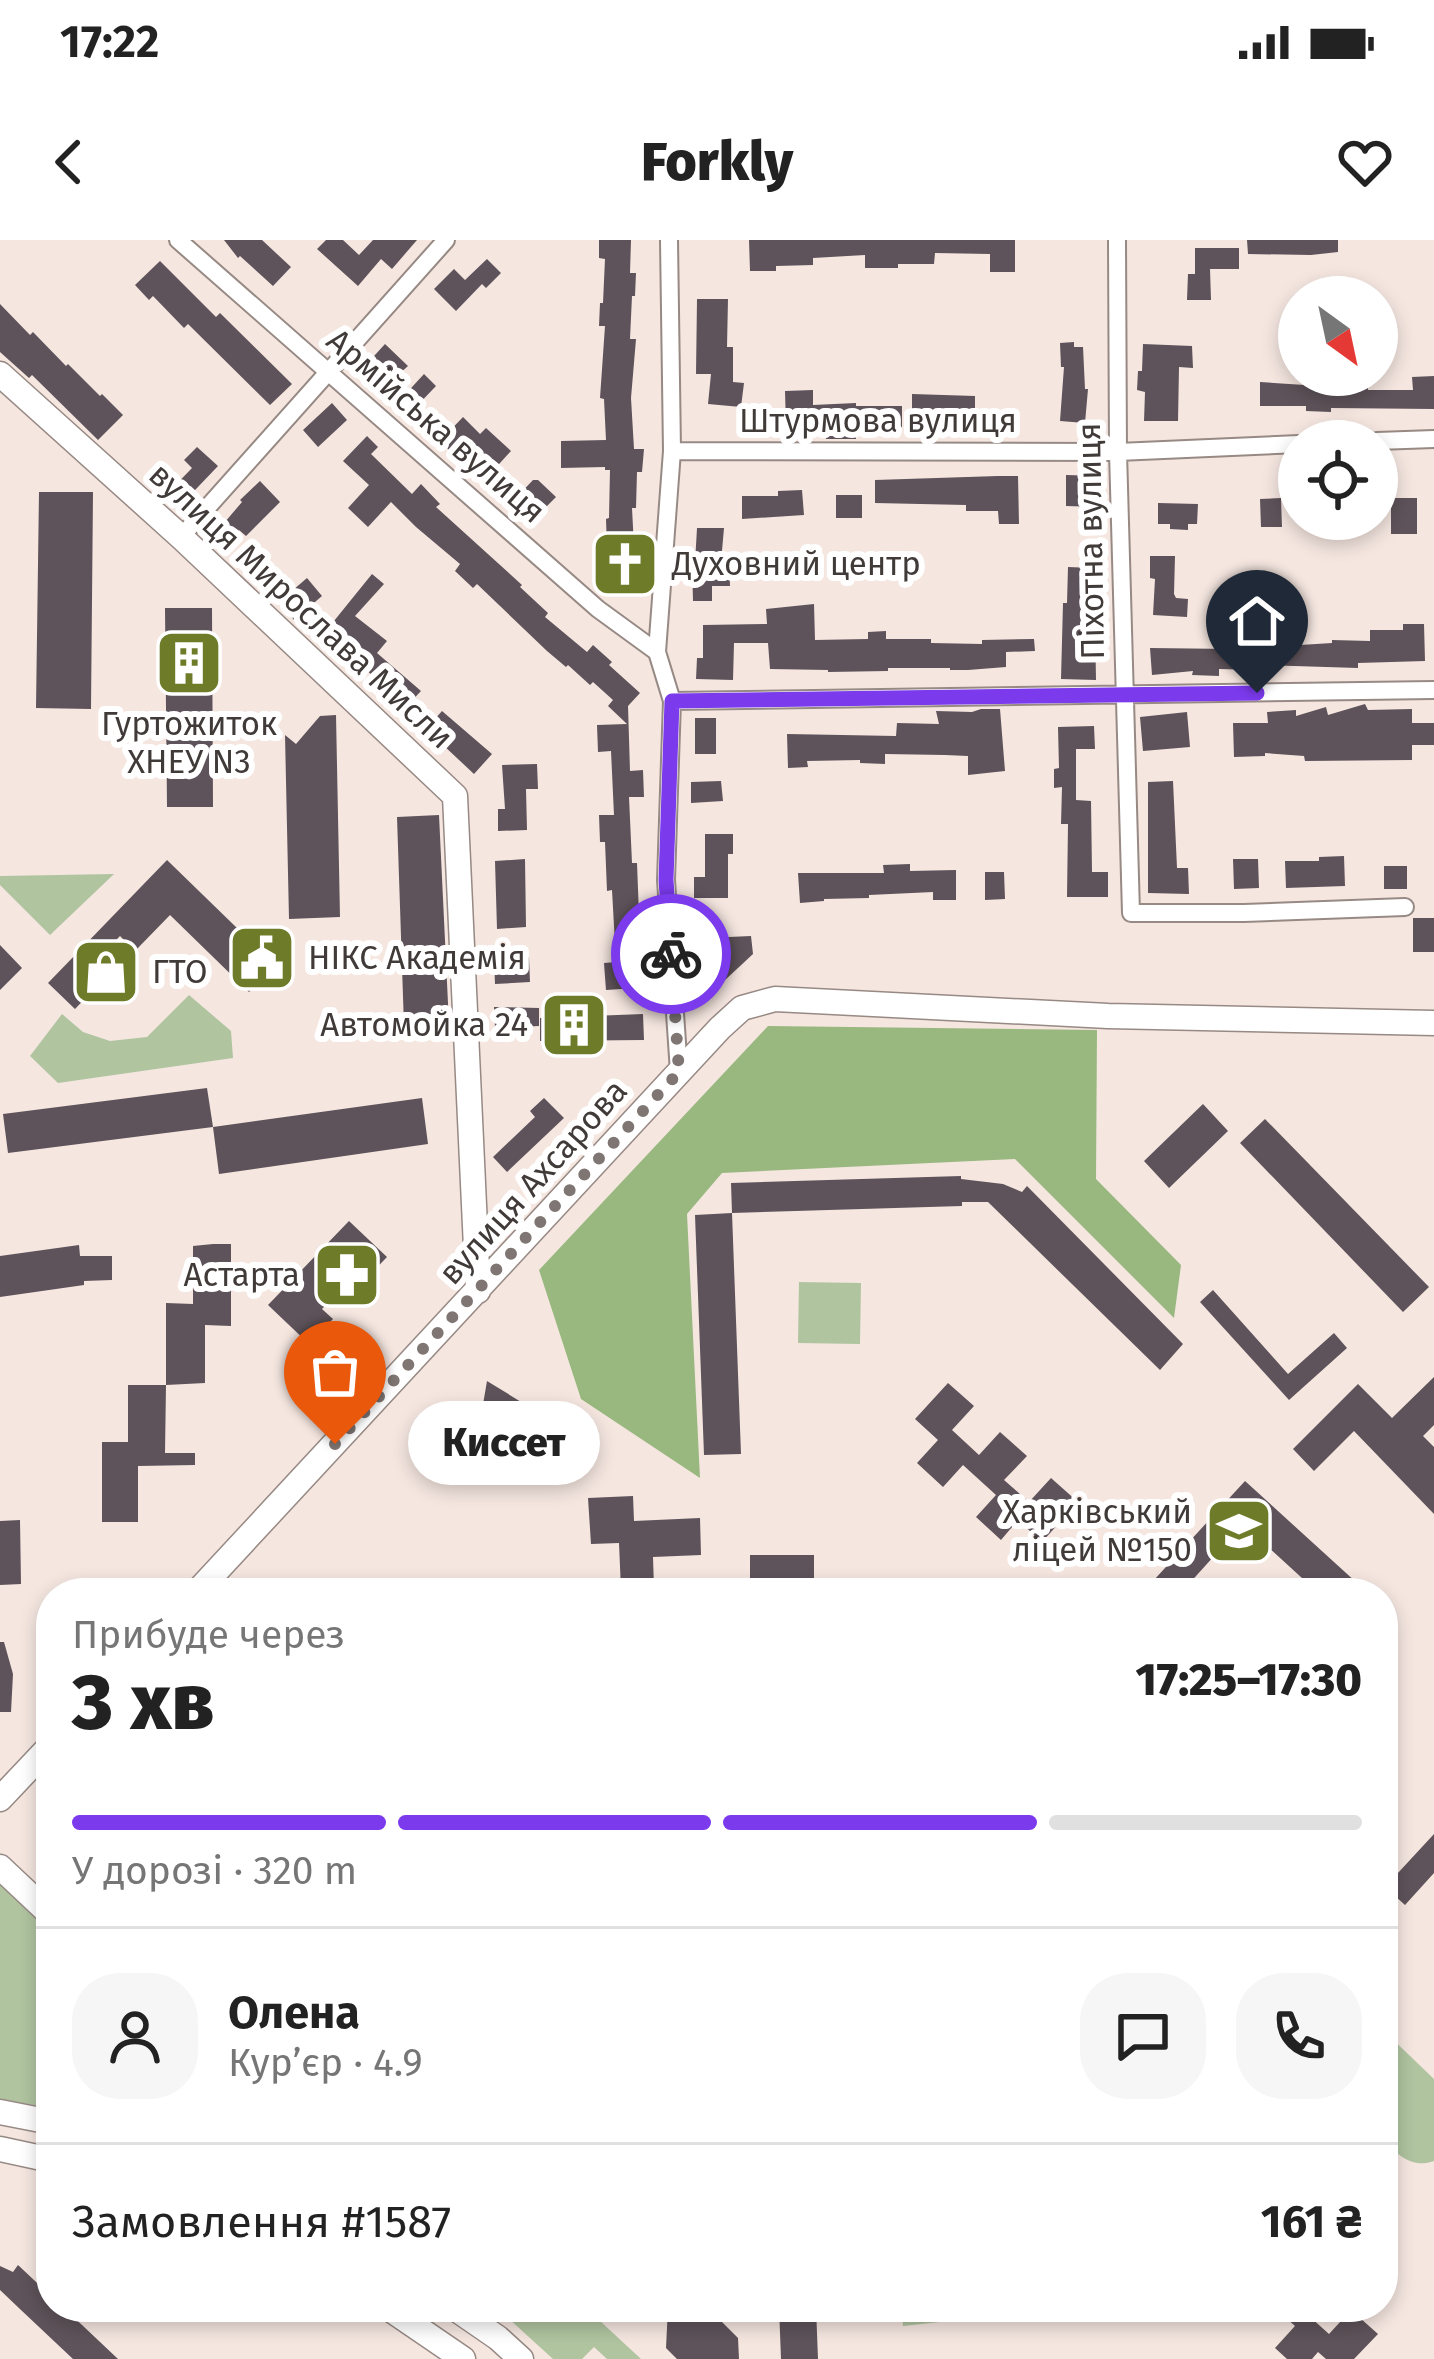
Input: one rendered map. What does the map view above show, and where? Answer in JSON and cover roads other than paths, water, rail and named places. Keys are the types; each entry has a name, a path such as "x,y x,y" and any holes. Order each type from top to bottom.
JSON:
{"street":[{"name":"Армійська вулиця","path":"178,240 598,609 657,652"},
{"path":"181,538 446,240"},
{"path":"669,240 672,451 657,652 672,701 666,880 679,1072"},
{"name":"Піхотна вулиця","path":"1117,240 1131,913 1405,907"},
{"name":"вулиця Мирослава Мисли","path":"0,374 455,796 478,1291"},
{"path":"1398,440 1434,439"},
{"name":"Штурмова вулиця","path":"672,451 1118,452 1278,445"},
{"path":"672,701 1434,690"},
{"name":"вулиця Ахсарова","path":"210,1578 742,1008 775,999 1108,1016 1434,1023"},
{"path":"0,1799 36,1761"},
{"path":"0,1867 36,1901"},
{"path":"0,2112 36,2119"},
{"path":"0,2149 36,2157"},
{"path":"409,2322 464,2359"},
{"path":"475,2322 498,2338"},
{"path":"481,2322 521,2359"}],"place":[{"name":"Духовний центр","path":"625,564"},
{"name":"Гуртожиток ХНЕУ N3","path":"189,663"},
{"name":"НІКС Академія","path":"262,958"},
{"name":"ГТО","path":"106,972"},
{"name":"Автомойка 24","path":"574,1025"},
{"name":"Астарта","path":"347,1275"},
{"name":"Киссет","path":"335,1444"},
{"name":"Харківський ліцей №150","path":"1239,1531"}]}
